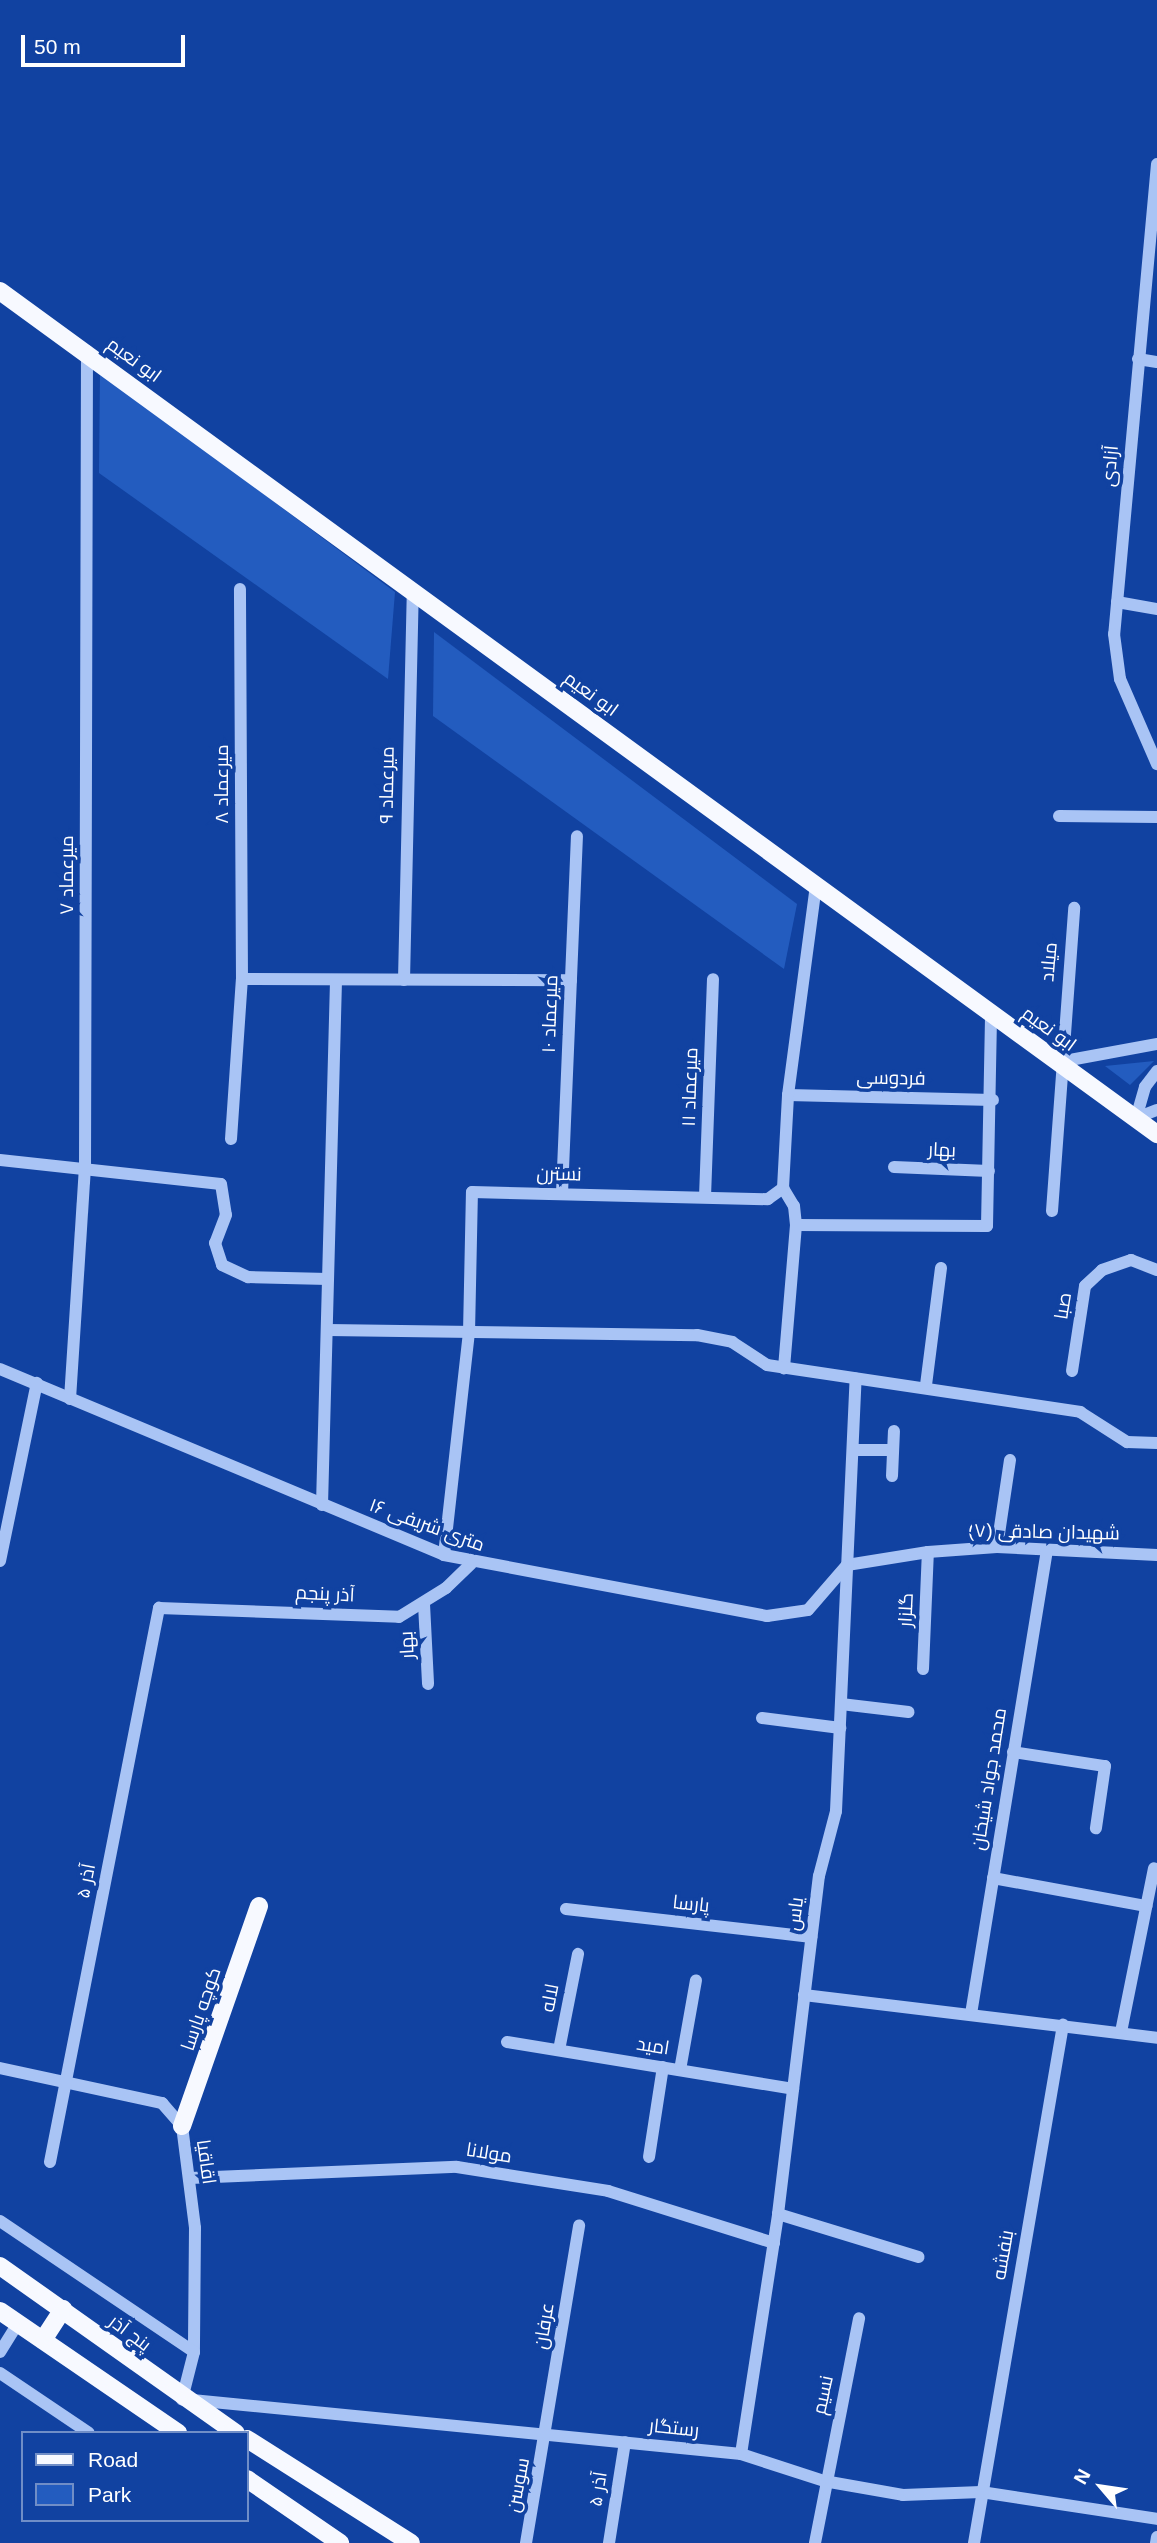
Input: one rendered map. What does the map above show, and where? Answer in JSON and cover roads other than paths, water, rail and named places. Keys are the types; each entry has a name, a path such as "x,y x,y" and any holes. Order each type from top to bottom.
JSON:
{"main road":[{"name":"ابو نعیم","path":"0,291 87,351 1157,1134"},
{"name":"کوچه پارسا","path":"182,2126 259,1906"},
{"name":"پنج آذر","path":"0,2267 63,2309 182,2399 233,2431"},
{"path":"43,2340 63,2309"},
{"path":"0,2311 175,2431"},
{"path":"248,2440 411,2543"},
{"path":"248,2480 340,2543"}],"street":[{"name":"آزادی","path":"1157,164 1153,245 1138,359 1114,634 1120,679 1157,764"},
{"name":"میرعماد ۷","path":"71,1399 85,1169 87,351"},
{"path":"1138,359 1157,362"},
{"name":"میرعماد ۸","path":"231,1139 242,979 240,589"},
{"name":"میرعماد ۹","path":"404,980 413,590"},
{"path":"1116,602 1157,609"},
{"path":"1059,816 1157,817"},
{"name":"میرعماد ۱۰","path":"562,1193 577,836"},
{"path":"784,1368 796,1225 794,1206 783,1188 788,1095 816,885"},
{"name":"میلاد","path":"1052,1211 1059,1062 1074,908"},
{"path":"242,979 571,980"},
{"name":"میرعماد ۱۱","path":"705,1197 713,979"},
{"path":"321,1505 336,981"},
{"path":"796,1225 987,1226 993,1100 991,1013"},
{"path":"1059,1062 1157,1044"},
{"path":"1136,1118 1144,1087 1157,1071"},
{"name":"فردوسی","path":"788,1095 993,1100"},
{"path":"1136,1118 1157,1110"},
{"path":"0,1160 221,1184 226,1215 215,1243 222,1265 248,1277 328,1279"},
{"name":"بهار","path":"894,1167 989,1171"},
{"name":"نسترن","path":"469,1333 472,1192 768,1199 783,1188"},
{"name":"صبا","path":"1072,1371 1085,1286 1102,1270 1131,1259 1157,1270"},
{"path":"926,1385 941,1268"},
{"path":"328,1330 697,1335 732,1342 767,1365 926,1385 1080,1412 1127,1442 1157,1443"},
{"path":"444,1555 469,1333"},
{"name":"۱۶ متری شریفی","path":"0,1369 37,1382 321,1505 471,1564 767,1616 808,1610 847,1565"},
{"name":"یاس","path":"741,2454 778,2214 811,1937 836,1811 855,1450 856,1378"},
{"path":"0,1562 37,1382"},
{"path":"892,1476 894,1431"},
{"path":"855,1450 893,1450"},
{"path":"997,1547 1010,1460"},
{"name":"شهیدان صادقی (۷)","path":"847,1565 928,1552 997,1547 1157,1555"},
{"name":"محمد جواد شیخان","path":"971,2014 1047,1550"},
{"name":"گلزار","path":"923,1670 928,1552"},
{"name":"آذر پنجم","path":"159,1608 399,1617 424,1604 471,1564"},
{"name":"بهار","path":"424,1604 428,1684"},
{"name":"آذر ۵","path":"50,2162 159,1608"},
{"path":"841,1704 909,1712"},
{"path":"762,1718 840,1728"},
{"path":"1013,1752 1105,1766 1096,1828"},
{"path":"1121,2032 1154,1868"},
{"path":"993,1878 1146,1906"},
{"name":"پارسا","path":"566,1909 811,1937"},
{"name":"لاله","path":"559,2050 578,1954"},
{"path":"680,2070 696,1980"},
{"path":"804,1995 1157,2038"},
{"name":"بنفشه","path":"974,2543 1063,2025"},
{"name":"امید","path":"507,2042 793,2089"},
{"path":"649,2157 663,2067"},
{"name":"اقاقیا","path":"0,2068 162,2103 182,2126 190,2178 194,2352 182,2399"},
{"name":"مولانا","path":"190,2178 457,2167 608,2192 774,2243"},
{"path":"778,2214 919,2258"},
{"path":"0,2221 194,2352"},
{"name":"عرفان","path":"547,2434 579,2225"},
{"name":"نسیم","path":"815,2543 824,2481 859,2318"},
{"path":"0,2352 18,2323"},
{"path":"0,2373 86,2431"},
{"name":"رستگار","path":"182,2399 741,2454 824,2481 903,2495 981,2492 1157,2519"},
{"name":"سوسن","path":"526,2543 547,2434"},
{"name":"آذر ۵","path":"609,2543 625,2442"},
{"path":"1156,2543 1157,2537"}]}
